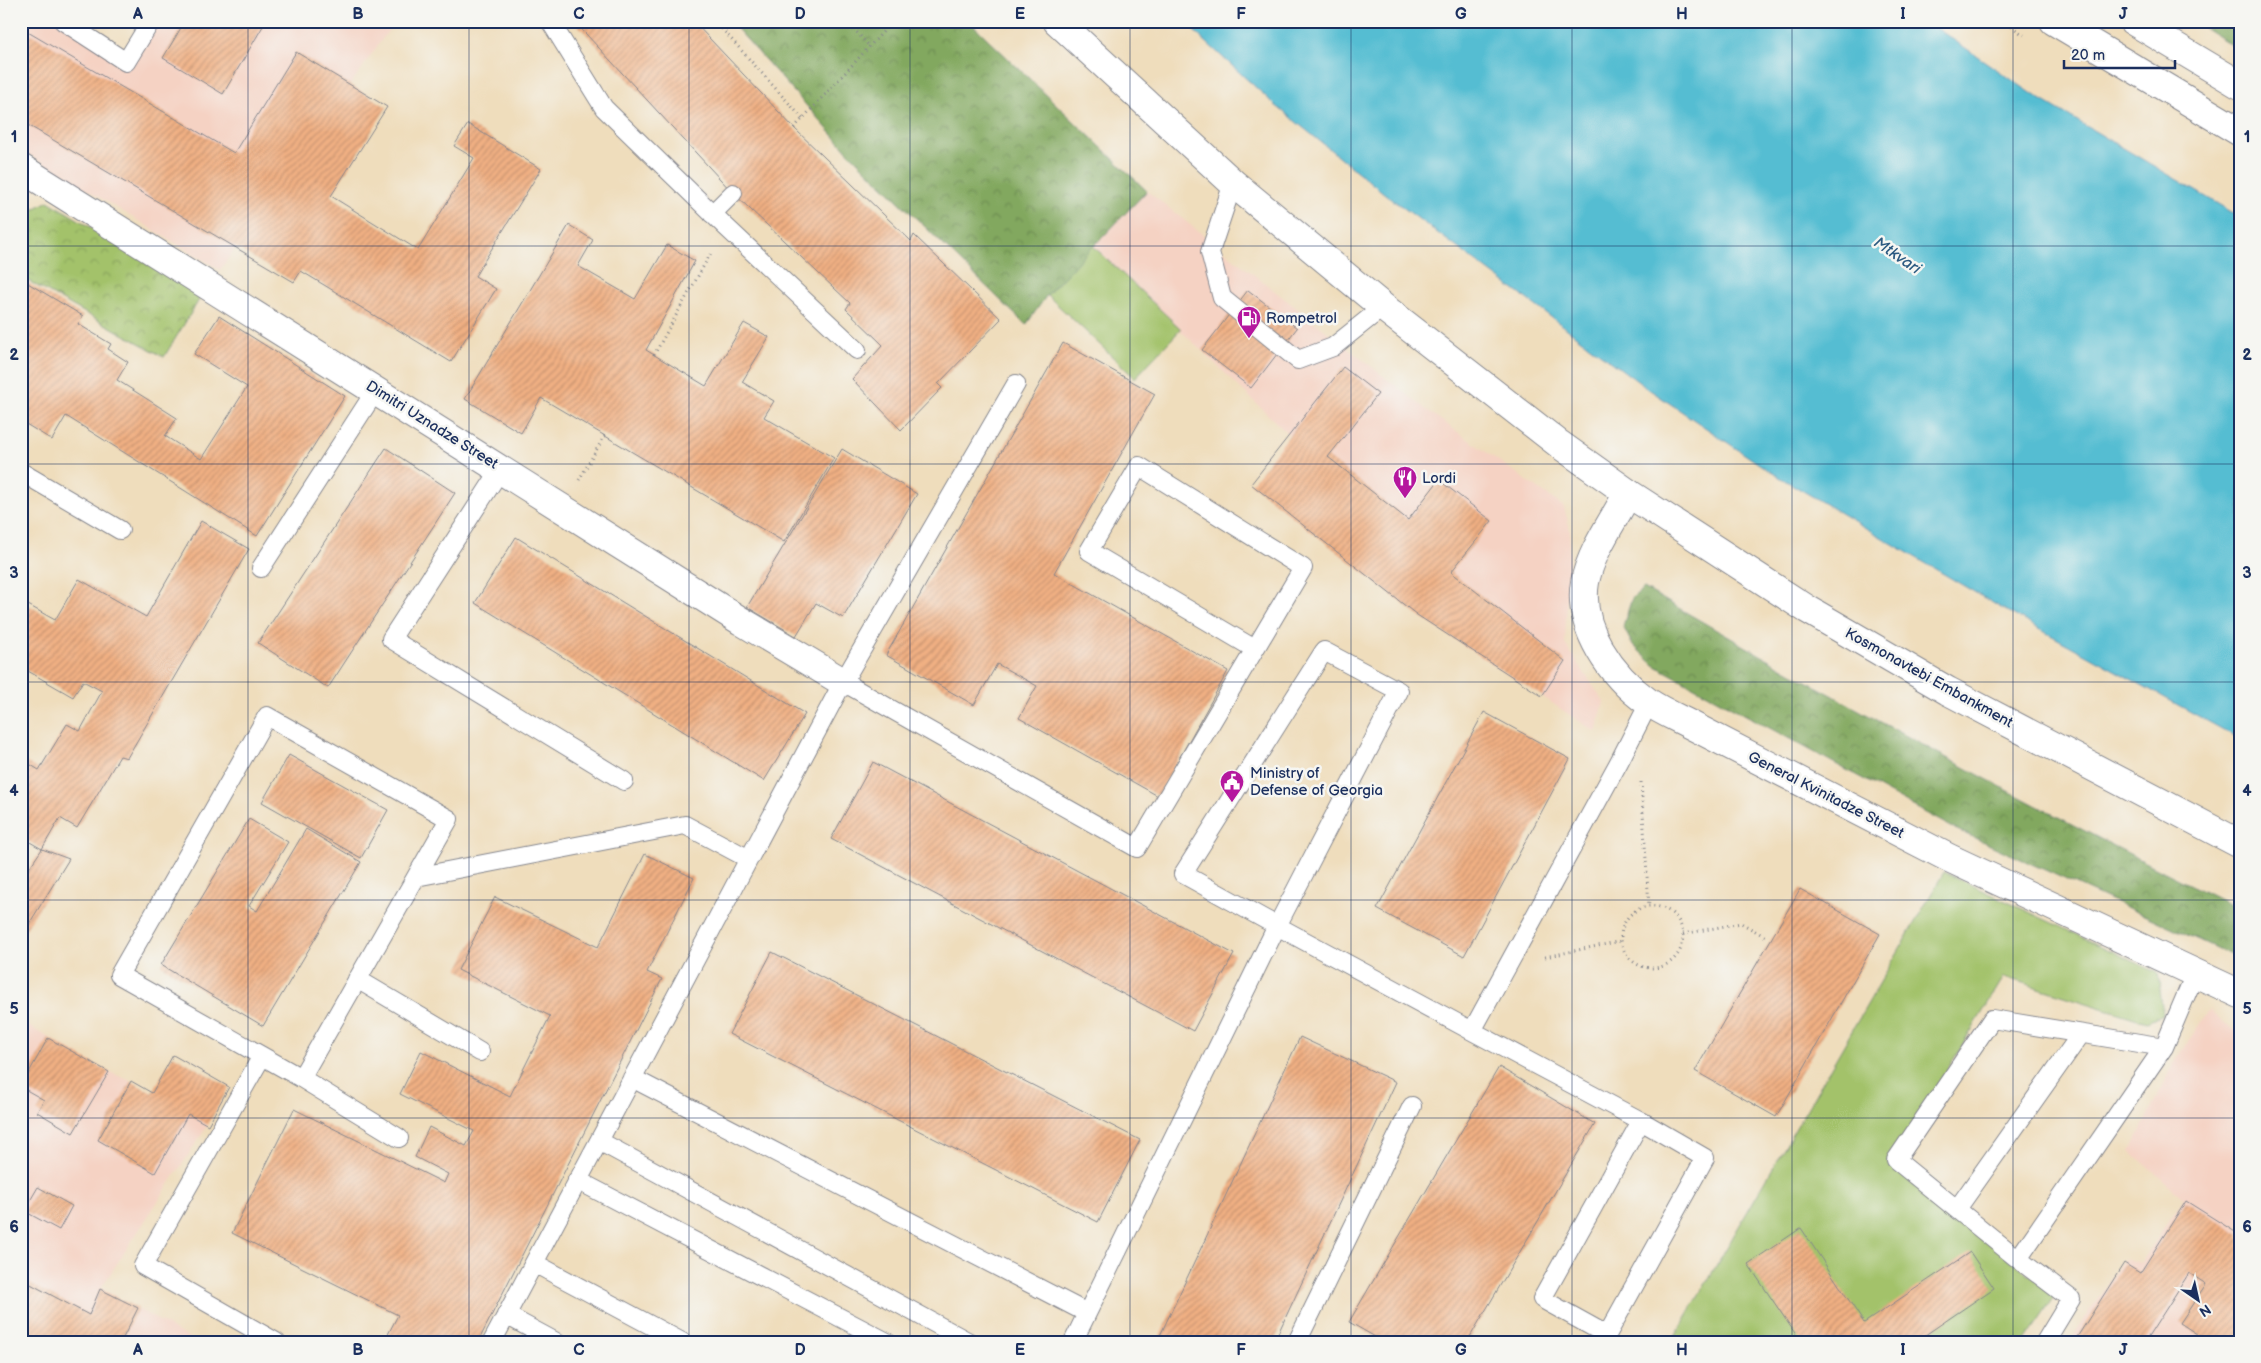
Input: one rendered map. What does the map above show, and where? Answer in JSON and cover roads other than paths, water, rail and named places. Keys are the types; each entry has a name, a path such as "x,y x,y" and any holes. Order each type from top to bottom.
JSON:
{"main road":[{"name":"Kosmonavtebi Embankment","path":"1057,21 1233,183 1383,307 1559,444 1628,492 1807,609 1948,690 2240,844"},
{"path":"2054,21 2240,132"},
{"path":"2133,21 2240,85"},
{"name":"Dimitri Uznadze Street","path":"25,178 376,390 740,621 843,682"},
{"name":"General Kvinitadze Street","path":"1628,492 1595,556 1585,581 1584,605 1590,629 1599,647 1628,686 1649,703 1949,858 2235,994"}],"lane":[{"path":"63,21 126,62 150,21"},
{"path":"550,21 604,108 712,214 857,350"},
{"path":"1233,183 1210,252 1222,298 1298,360 1332,347 1383,307"},
{"path":"712,214 733,193"},
{"path":"492,1342 843,682 1016,384"},
{"path":"261,568 376,390"},
{"path":"843,682 1137,848 1253,648 1303,568 1139,466 1089,551 1253,648"},
{"path":"501,469 391,638 624,781"},
{"path":"21,472 120,530"},
{"path":"1073,1342 1277,926 1400,691 1324,651 1183,874 1277,926 1641,1121 1705,1158 1607,1335 1542,1299 1641,1121"},
{"path":"1472,1031 1619,762 1649,703"},
{"path":"301,1078 448,819 267,716 119,975 301,1078 399,1138"},
{"path":"416,877 685,825 749,859"},
{"path":"2018,1258 2164,1047 2195,974"},
{"path":"357,979 480,1052"},
{"path":"2045,1342 2072,1299 1896,1160 1992,1019 2164,1047"},
{"path":"1957,1209 2080,1034"},
{"path":"262,1056 143,1266 276,1342"},
{"path":"632,1078 1087,1313"},
{"path":"1297,1342 1412,1106"},
{"path":"599,1141 969,1342"},
{"path":"577,1180 887,1342"},
{"path":"534,1263 682,1342"},
{"path":"506,1315 556,1342"}],"water":[{"name":"Mtkvari","path":"1183,21 1926,21 2037,97 2240,217 2240,739 2003,609 1771,472 1644,386 1385,194 1274,104"}],"place":[{"name":"Rompetrol","path":"1249,339"},
{"name":"Lordi","path":"1405,499"},
{"name":"Ministry of Defense of Georgia","path":"1232,803"}]}
